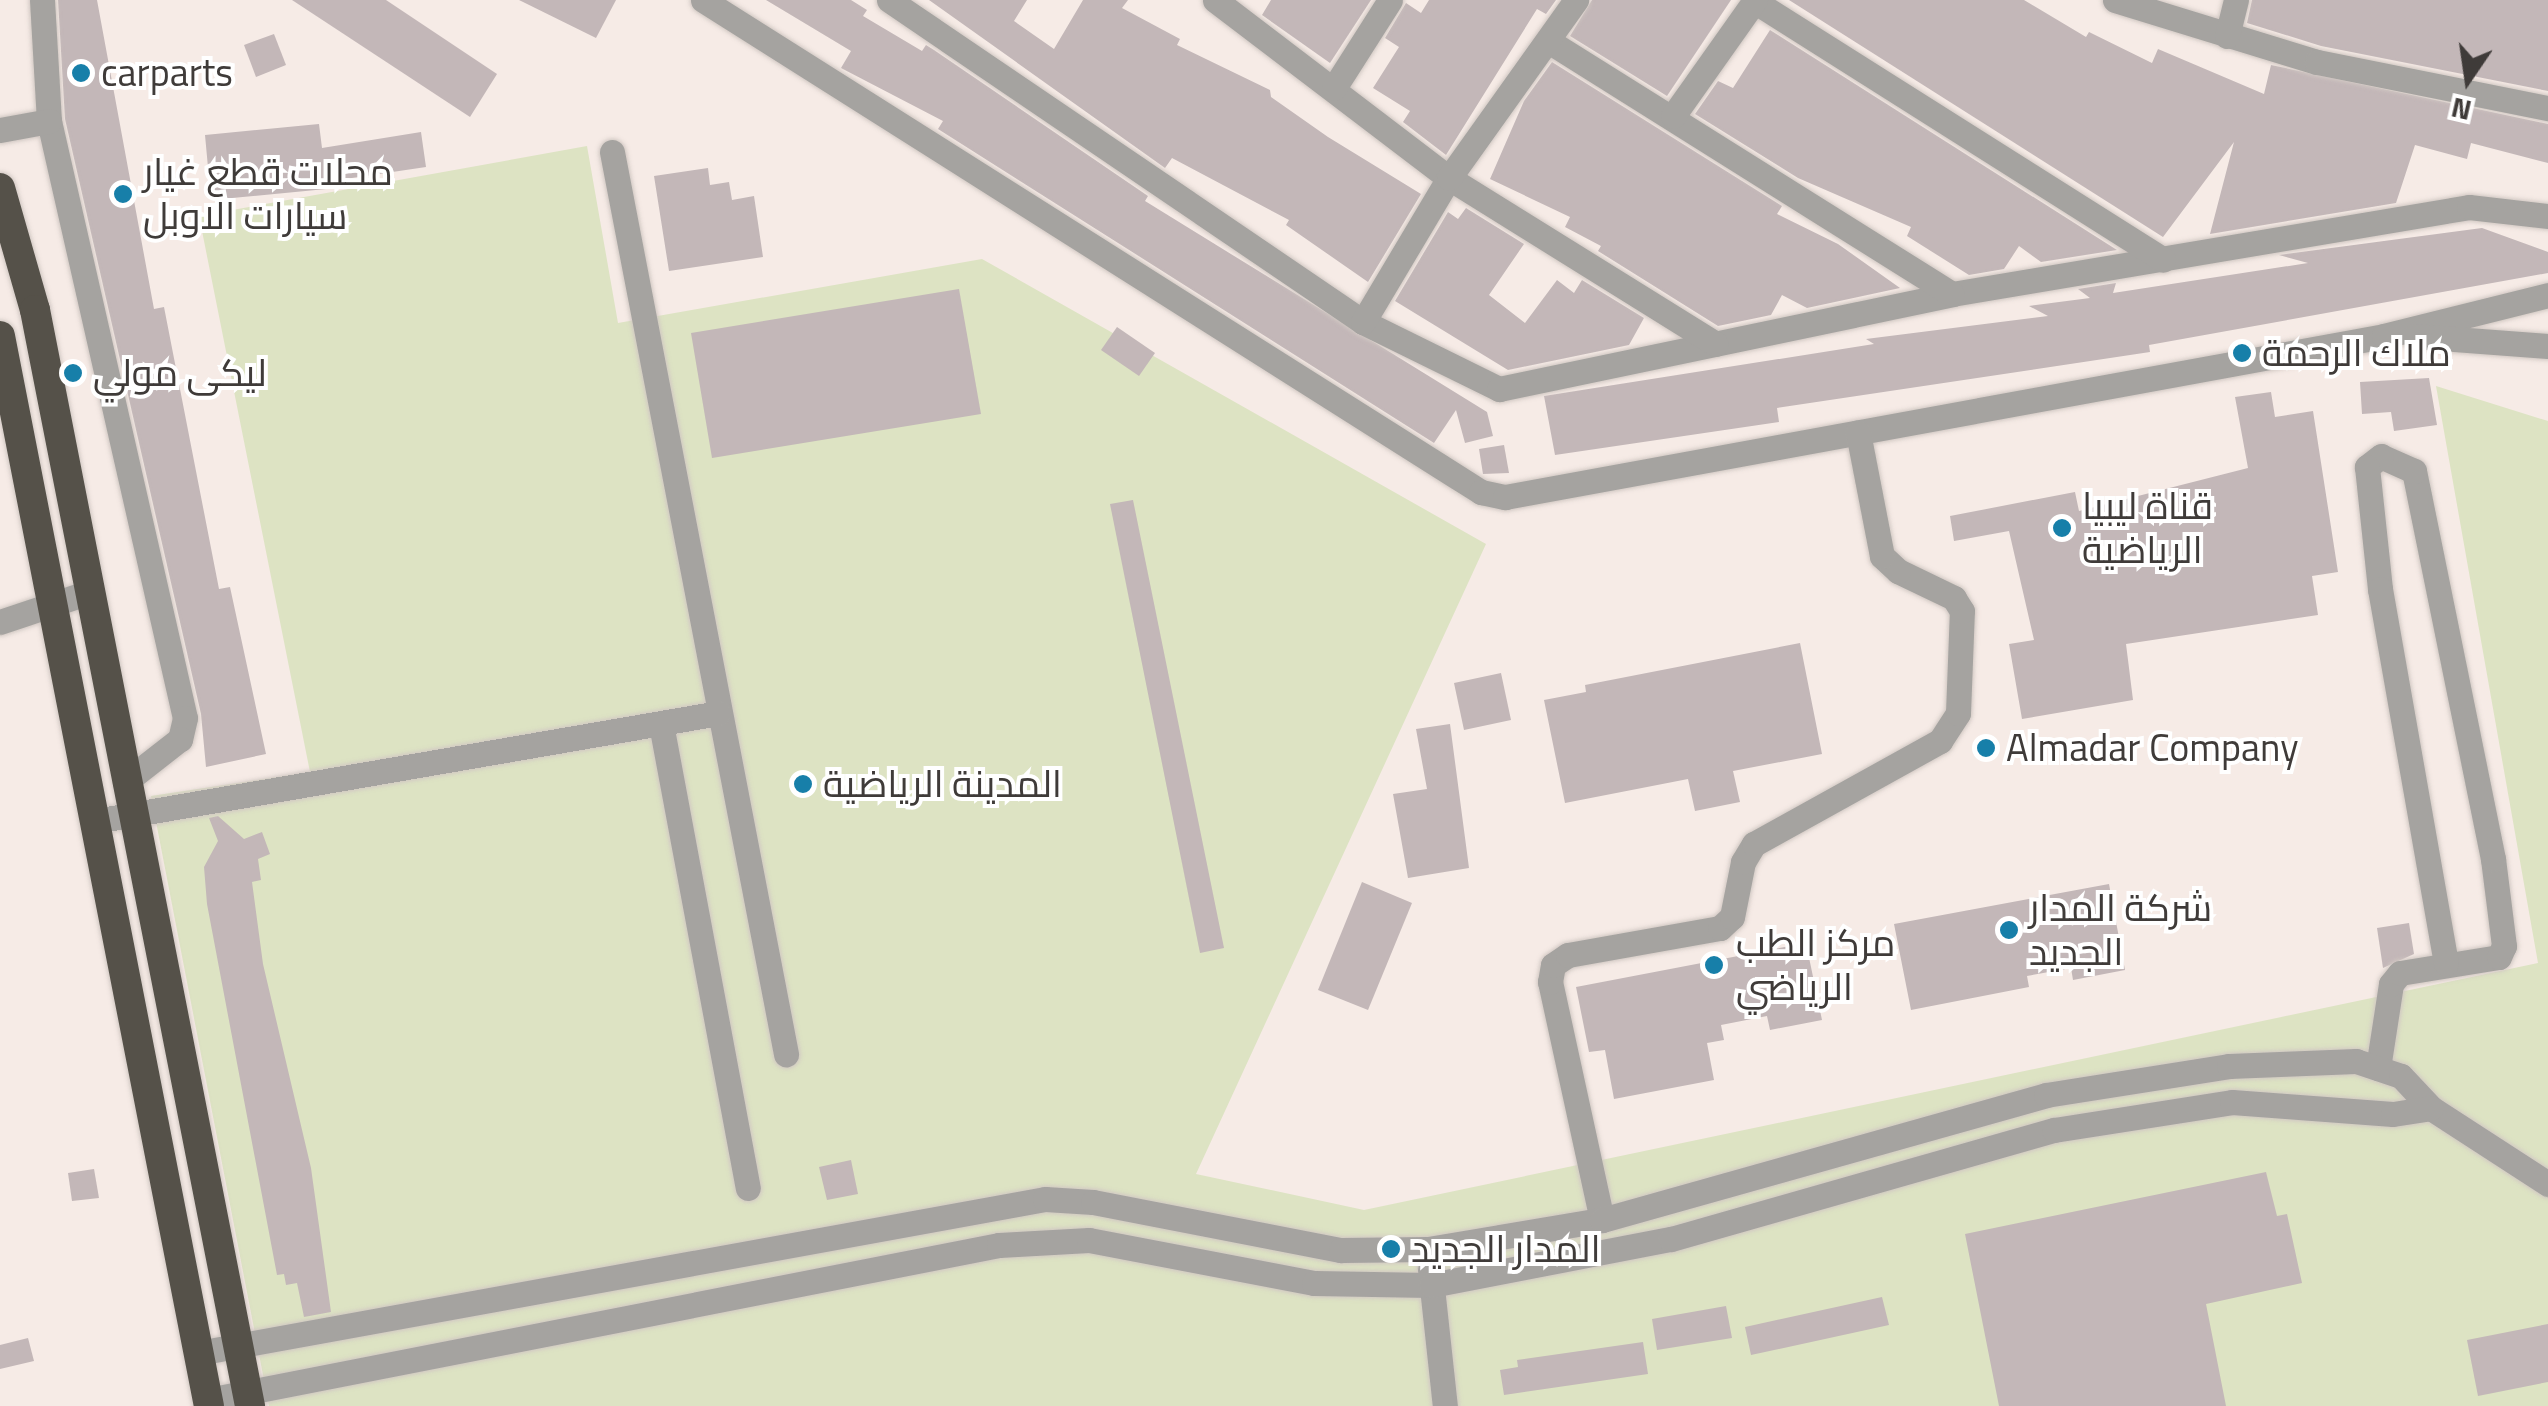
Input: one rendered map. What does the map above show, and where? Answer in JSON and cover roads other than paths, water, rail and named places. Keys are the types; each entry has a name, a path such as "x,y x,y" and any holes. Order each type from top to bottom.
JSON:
{"highway":[{"path":"0,188 35,310 129,812 249,1399"},
{"path":"0,336 4,376 53,603 208,1403"}],"street":[{"path":"42,0 49,121 185,718 180,739 154,765 124,782"},
{"path":"703,0 1481,492 1528,496 2384,336 2548,295"},
{"path":"889,0 1363,322 1500,389 1952,294 2469,207 2548,216"},
{"path":"1334,88 1390,0"},
{"path":"1363,322 1449,178 1550,42 1576,0"},
{"path":"1674,116 1754,0 2163,260"},
{"path":"2115,0 2317,62 2548,108"},
{"path":"2227,36 2236,0"},
{"path":"1231,4 1449,178 1716,344"},
{"path":"1550,42 1674,116 1952,294"},
{"path":"0,130 49,121"},
{"path":"612,152 786,1054"},
{"path":"2384,336 2548,346"},
{"path":"1602,1220 1550,982 1553,965 1568,955 1720,928 1732,917 1743,862 1754,844 1940,741 1958,714 1964,690 1962,611 1954,598 1898,572 1882,556 1858,432"},
{"path":"2378,1068 2390,984 2400,973 2499,957 2504,946 2493,859 2414,471 2382,456 2367,466 2380,589 2446,963"},
{"path":"0,622 89,592"},
{"path":"95,821 129,812 719,713"},
{"path":"661,724 748,1188"},
{"path":"198,1354 1045,1199 1093,1202 1342,1250 1428,1249 1602,1220 2046,1095 2229,1066 2356,1062 2401,1076 2431,1108 2548,1184"},
{"path":"208,1403 249,1399 1044,1239 1090,1240 1314,1283 1431,1285 1670,1239 2054,1130 2232,1102 2393,1114 2431,1108"},
{"path":"1428,1249 1445,1406"}],"place":[{"name":"carparts","path":"81,73"},
{"name":"محلات قطع غيار سيارات الاوبل","path":"123,194"},
{"name":"ملاك الرحمة","path":"2242,353"},
{"name":"ليكى مولي","path":"73,373"},
{"name":"قناة ليبيا الرياضية","path":"2062,528"},
{"name":"Almadar Company","path":"1986,748"},
{"name":"المدينة الرياضية","path":"803,784"},
{"name":"شركة المدار الجديد","path":"2009,930"},
{"name":"مركز الطب الرياضي","path":"1714,965"},
{"name":"المدار الجديد","path":"1391,1249"}]}
